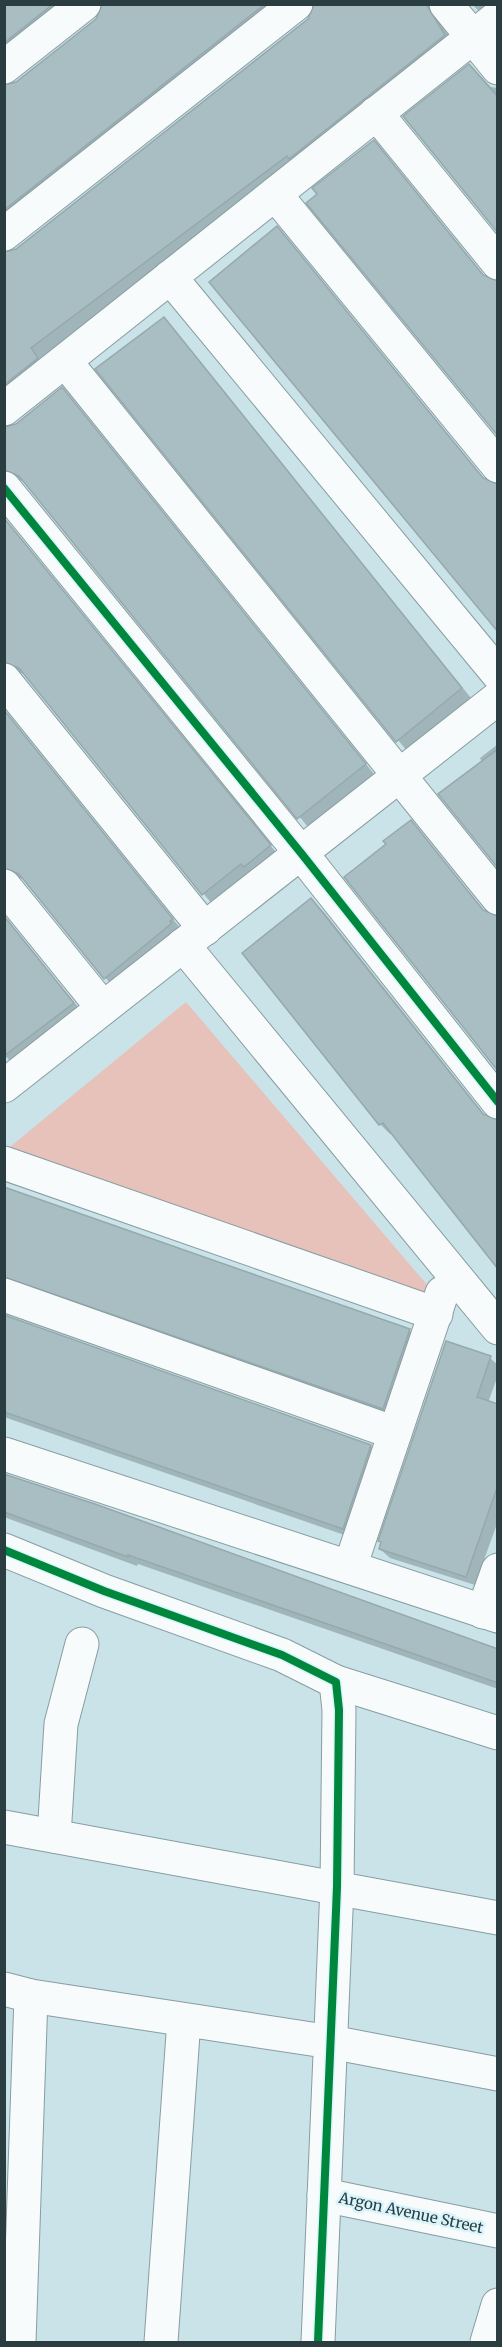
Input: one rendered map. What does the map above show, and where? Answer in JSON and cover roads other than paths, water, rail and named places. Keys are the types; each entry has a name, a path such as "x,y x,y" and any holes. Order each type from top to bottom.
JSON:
{"street":[{"path":"4,67 84,4"},
{"path":"4,234 296,4"},
{"path":"446,4 498,68"},
{"path":"4,409 498,17"},
{"path":"376,113 498,263"},
{"path":"275,194 498,466"},
{"path":"170,277 498,674"},
{"path":"65,361 498,898"},
{"path":"4,488 301,853 498,1102"},
{"path":"4,680 194,937 450,1271 498,1328"},
{"path":"4,1086 498,698"},
{"path":"4,886 103,1008"},
{"path":"4,1163 435,1314"},
{"path":"350,1568 450,1271"},
{"path":"4,1295 395,1433"},
{"path":"4,1454 490,1614 498,1570"},
{"path":"4,1550 104,1591 282,1655 336,1682 498,1733"},
{"path":"54,1836 61,1724 82,1644"},
{"path":"318,2343 337,1887 339,1710 336,1682"},
{"path":"4,1827 498,1918"},
{"path":"19,2343 18,1992 331,2042 498,2074"},
{"path":"160,2343 184,2020"},
{"name":"Argon Avenue Street","path":"324,2195 498,2230"},
{"path":"487,2343 498,2305"}]}
